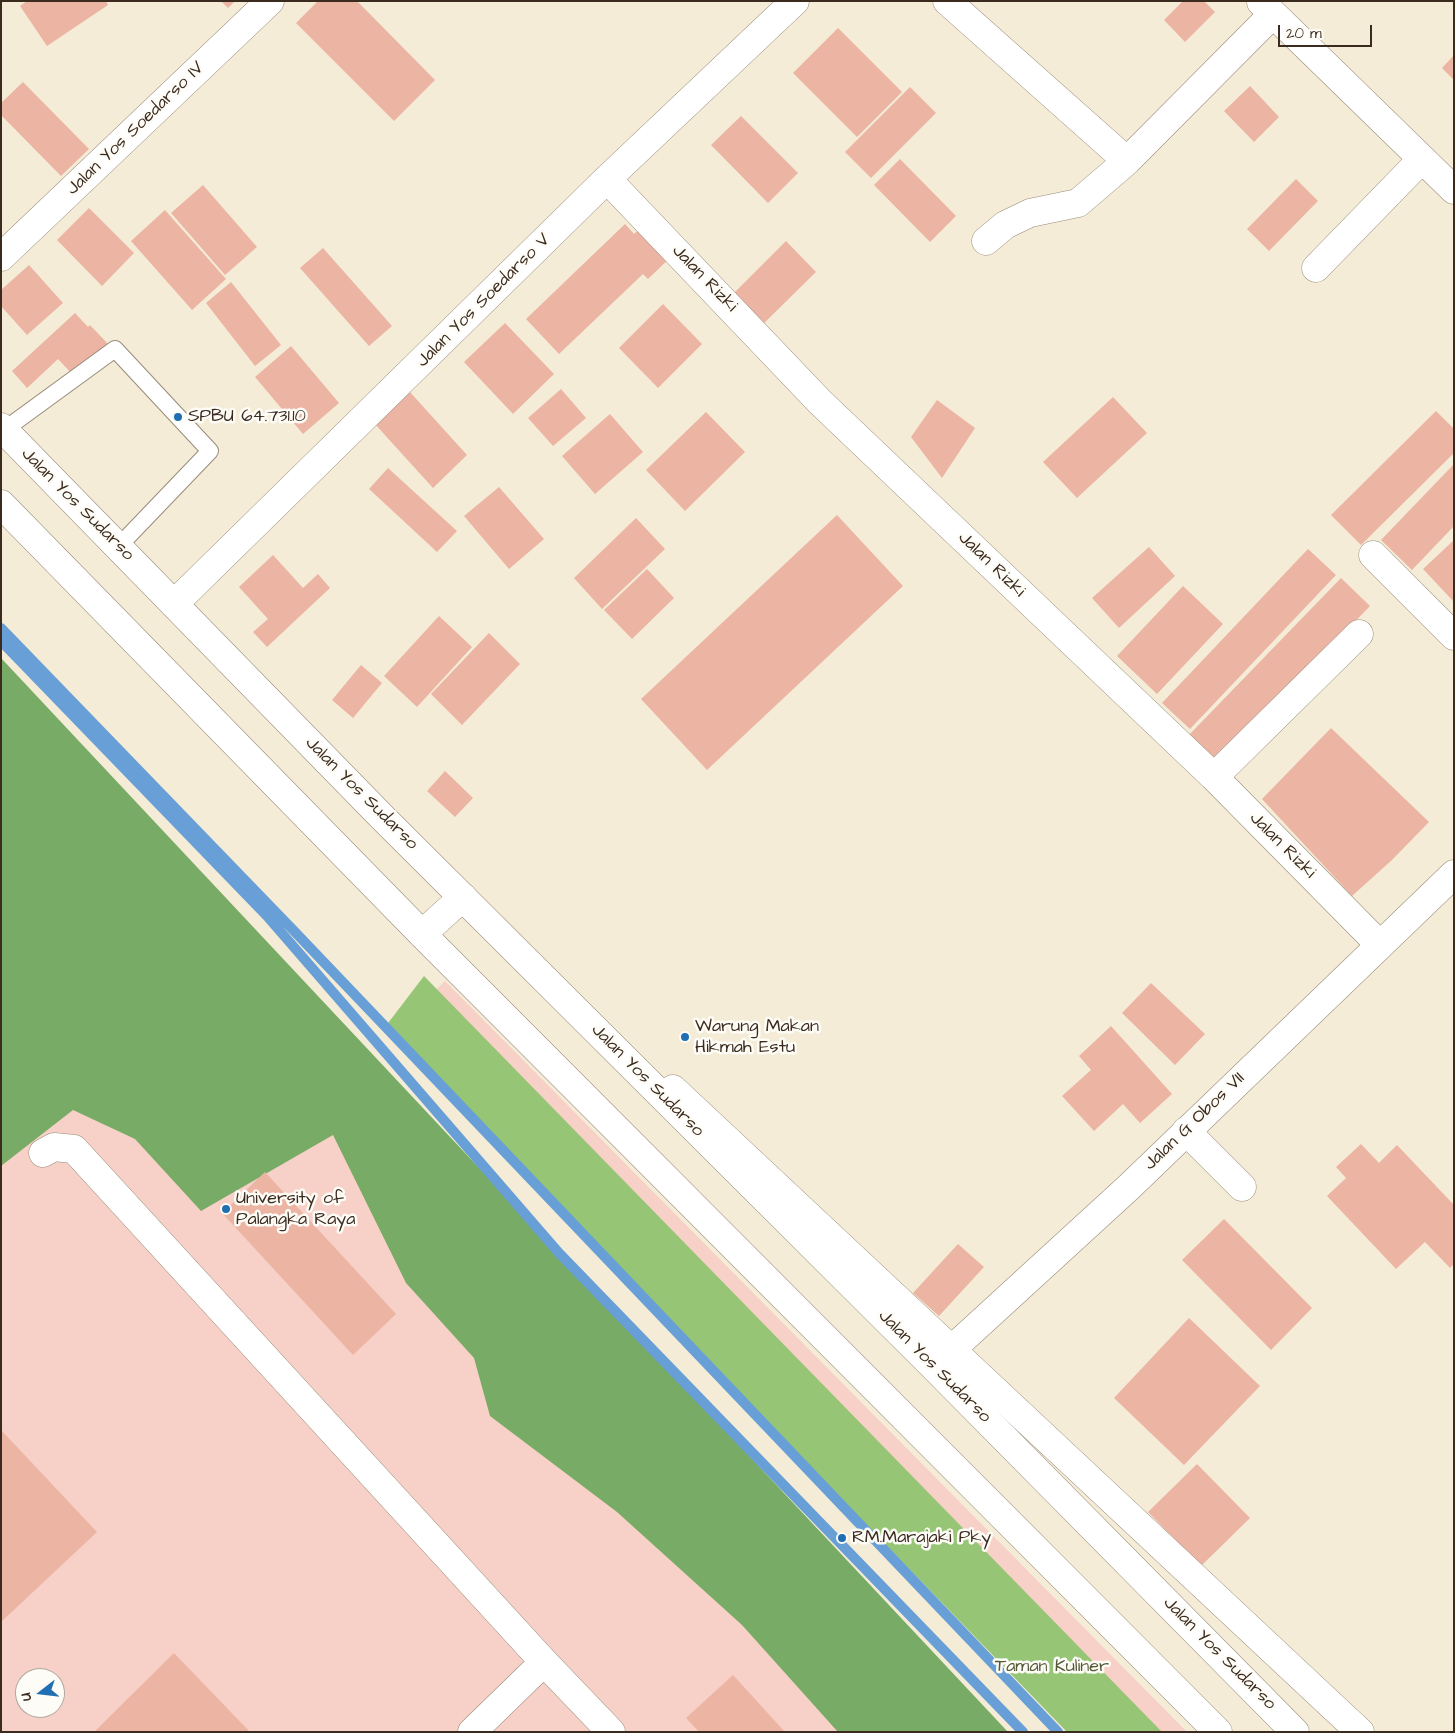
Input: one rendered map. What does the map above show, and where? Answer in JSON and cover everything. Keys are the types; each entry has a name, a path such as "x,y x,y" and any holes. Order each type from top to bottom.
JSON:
{"street":[{"name":"Jalan Yos Soedarso IV","path":"1,257 270,1"},
{"name":"Jalan Yos Soedarso V","path":"174,604 607,179 795,1"},
{"path":"947,1 1128,161"},
{"path":"986,241 1005,224 1030,213 1078,203 1128,161 1266,8 1454,190"},
{"path":"1316,268 1422,159"},
{"name":"Jalan Rizki","path":"607,179 820,402 1214,777 1380,945"},
{"name":"Jalan Yos Sudarso","path":"3,429 381,816 933,1366 1295,1732"},
{"path":"1,504 422,934 1218,1732"},
{"path":"1373,555 1454,636"},
{"path":"1214,777 1359,634"},
{"path":"381,816 1360,1732"},
{"name":"Jalan G Obos VII","path":"933,1366 1128,1187 1454,874"},
{"path":"422,934 463,897"},
{"path":"1186,1131 1242,1187"},
{"path":"43,1153 54,1147 74,1149 544,1662 611,1732"},
{"path":"472,1732 544,1662"}],"lane":[{"path":"3,429 115,350 210,451 118,547"}],"shaded area":[{"name":"University of Palangka Raya","path":"1,740 954,1732 1,1732"},
{"name":"Taman Kuliner","path":"445,981 1187,1732 1069,1732 394,1031"}],"green space":[{"path":"1,658 1008,1732 838,1732 742,1625 617,1512 490,1416 474,1358 406,1283 333,1135 201,1211 135,1139 73,1110 1,1166"},
{"name":"Taman Kuliner","path":"424,976 1162,1732 1067,1732 385,1027"}],"building":[{"path":"27,1 106,1 108,5 47,46 20,6"},
{"path":"221,1 235,1 228,8"},
{"path":"318,1 357,1 435,80 394,121 296,23"},
{"path":"1183,1 1204,1 1215,12 1185,42 1164,20"},
{"path":"838,28 902,92 857,137 793,73"},
{"path":"1454,55 1454,80 1442,68"},
{"path":"23,82 89,149 61,176 1,115 1,103"},
{"path":"1250,86 1279,117 1254,142 1224,111"},
{"path":"910,87 936,113 871,178 845,152"},
{"path":"741,116 798,173 768,203 711,145"},
{"path":"900,159 956,216 930,242 874,185"},
{"path":"1296,179 1318,201 1269,251 1247,229"},
{"path":"203,185 257,247 225,275 171,213"},
{"path":"89,208 134,253 102,286 57,240"},
{"path":"165,210 226,279 192,310 131,241"},
{"path":"625,224 634,234 643,226 672,256 648,279 643,274 559,354 526,319"},
{"path":"786,241 816,272 757,330 727,300"},
{"path":"323,248 392,326 369,346 300,268"},
{"path":"29,265 63,303 27,335 1,306 1,290"},
{"path":"231,282 281,345 255,366 206,303"},
{"path":"663,304 702,344 658,388 619,348"},
{"path":"75,313 88,327 90,325 108,344 74,376 58,359 27,388 12,371"},
{"path":"505,323 554,374 513,414 464,362"},
{"path":"291,346 339,403 303,434 255,377"},
{"path":"561,389 586,418 553,446 528,418"},
{"path":"409,391 467,455 433,488 374,423"},
{"path":"1113,397 1147,433 1077,498 1043,462"},
{"path":"937,400 975,428 942,478 911,437"},
{"path":"1436,411 1454,429 1454,453 1361,545 1331,515"},
{"path":"706,412 745,452 685,511 646,470"},
{"path":"610,414 643,452 595,494 562,456"},
{"path":"1454,464 1454,526 1412,570 1381,540"},
{"path":"388,468 457,531 437,552 369,489"},
{"path":"499,487 544,539 509,569 464,516"},
{"path":"837,515 903,586 707,770 641,699"},
{"path":"636,518 665,549 602,609 574,578"},
{"path":"1454,540 1454,602 1423,569"},
{"path":"1149,547 1175,576 1119,628 1092,598"},
{"path":"1308,549 1336,575 1190,729 1162,703"},
{"path":"273,555 303,588 318,574 330,588 267,647 253,632 268,619 239,587"},
{"path":"647,569 674,598 632,639 604,610"},
{"path":"1341,578 1370,606 1217,764 1188,736"},
{"path":"1183,586 1223,624 1157,694 1117,656"},
{"path":"439,616 472,647 417,707 384,676"},
{"path":"489,633 520,664 462,725 431,694"},
{"path":"361,665 382,683 353,718 332,700"},
{"path":"1331,728 1429,822 1392,860 1352,896 1262,799"},
{"path":"445,771 473,798 455,817 427,791"},
{"path":"1151,983 1205,1034 1175,1065 1122,1013"},
{"path":"1111,1026 1172,1094 1140,1123 1123,1104 1094,1131 1062,1096 1091,1070 1079,1056"},
{"path":"1361,1144 1379,1163 1397,1145 1454,1205 1454,1264 1450,1268 1425,1242 1396,1269 1327,1196 1346,1178 1336,1167"},
{"path":"265,1172 396,1314 353,1355 222,1213"},
{"path":"1224,1219 1312,1308 1271,1350 1182,1260"},
{"path":"958,1244 984,1267 939,1316 913,1293"},
{"path":"1189,1318 1260,1386 1184,1465 1114,1398"},
{"path":"1,1430 97,1532 1,1622"},
{"path":"1197,1464 1250,1518 1201,1566 1148,1512"},
{"path":"174,1653 250,1732 94,1732"},
{"path":"733,1675 785,1732 699,1732 686,1718"}],"waterway":[{"path":"1,628 295,932 1058,1732"},
{"path":"1,641 267,916 559,1253 1023,1732"}],"place":[{"name":"SPBU 64.731.10","path":"178,417"},
{"name":"Warung Makan Hikmah Estu","path":"685,1037"},
{"name":"University of Palangka Raya","path":"226,1209"},
{"name":"RM.Marajaki Pky","path":"842,1538"}]}
